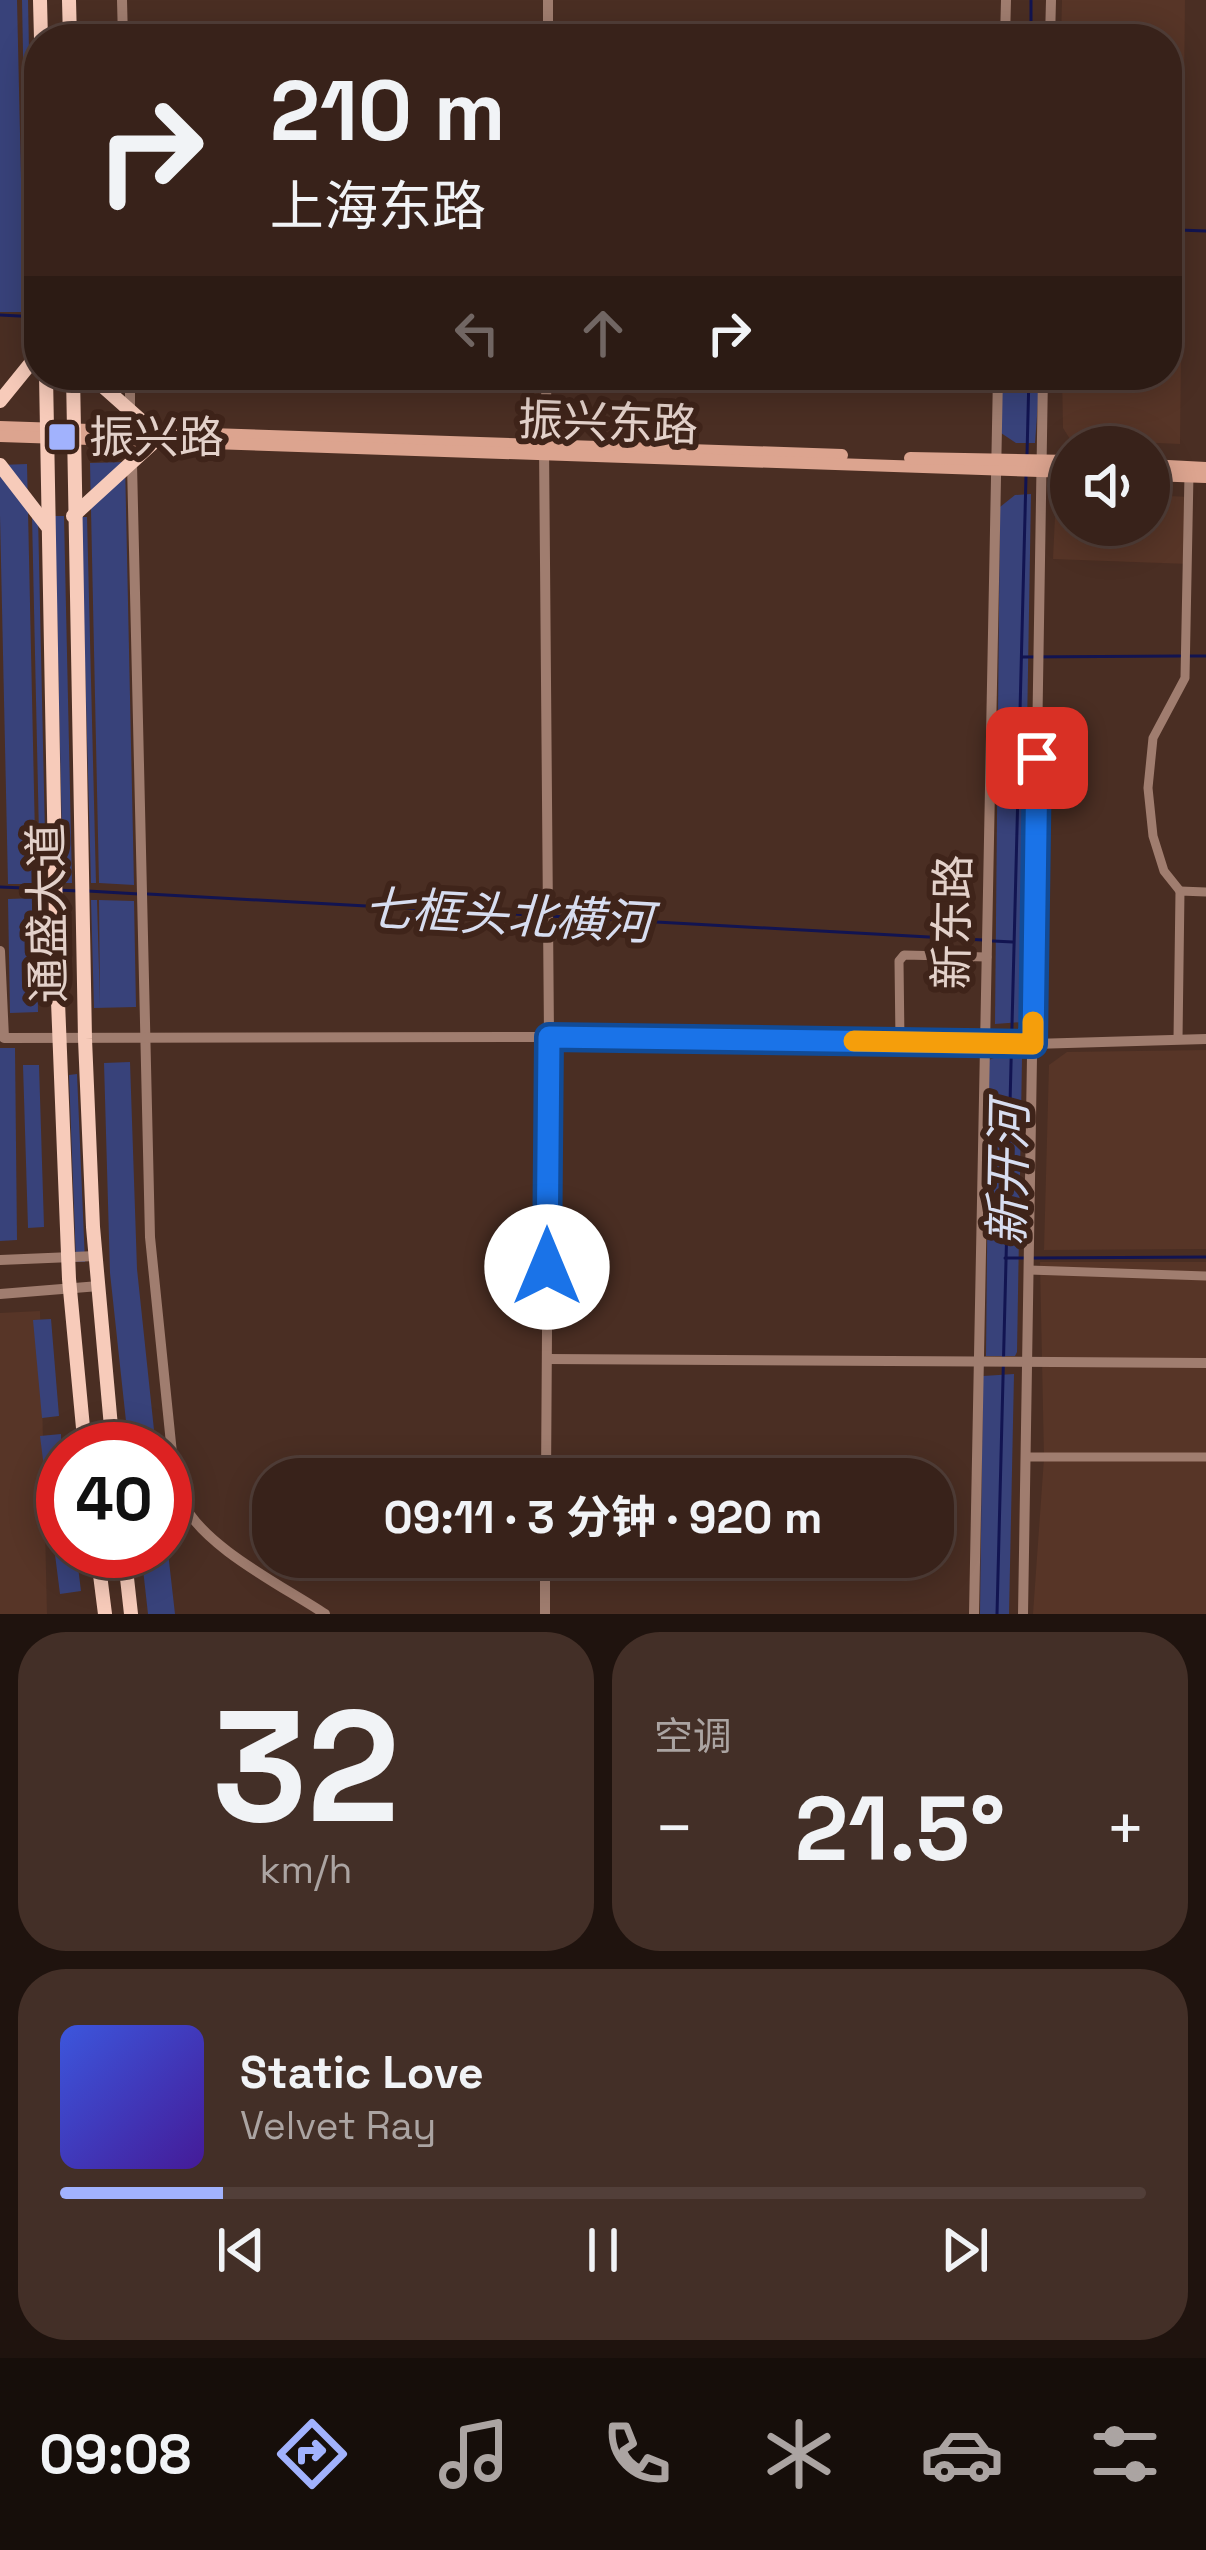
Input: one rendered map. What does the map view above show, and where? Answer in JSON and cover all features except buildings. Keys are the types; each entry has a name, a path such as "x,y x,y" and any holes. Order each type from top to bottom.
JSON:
{"main road":[{"path":"0,401 24,371"},
{"name":"通盛大道","path":"46,390 54,862 68,1257 82,1422"},
{"name":"通盛大道","path":"74,390 85,1039 111,1422"},
{"path":"0,465 8,482 47,523 52,512 66,512 74,523 154,436 106,390"},
{"name":"振兴东路","path":"0,427 544,450 1050,463"},
{"name":"振兴东路","path":"0,436 47,432"},
{"name":"振兴东路","path":"1031,465 1050,468"},
{"path":"1170,474 1206,468"},
{"path":"1170,469 1206,477"},
{"path":"100,1578 105,1614"},
{"path":"127,1578 130,1614"}],"street":[{"path":"130,390 130,412"},
{"path":"546,1458 547,390"},
{"name":"新东路","path":"974,1614 985,1362 983,955 988,933 998,390"},
{"path":"1023,1614 1039,657 1031,465 1041,390"},
{"path":"132,464 150,1238 171,1444 181,1500 200,1527 325,1614"},
{"path":"1178,1039 1180,891 1165,872 1153,836 1148,788 1153,738 1185,678 1190,472"},
{"path":"110,484 125,488 133,497"},
{"path":"1180,891 1206,892"},
{"path":"0,951 4,1038 549,1037 1033,1044 1206,1039"},
{"path":"936,962 964,963 983,955"},
{"path":"900,1041 899,961 904,956 983,955"},
{"path":"0,1260 96,1256"},
{"path":"1029,1262 1206,1276"},
{"path":"0,1294 98,1286"},
{"path":"547,1359 1206,1363"},
{"path":"1027,1457 1206,1457"},
{"path":"545,1578 545,1614"}],"shaded area":[{"path":"0,0 17,0 24,312 0,312"},
{"path":"22,0 28,0 28,24 24,24 24,103"},
{"path":"1062,0 1185,0 1182,266 1182,24 1061,24"},
{"path":"1002,390 1039,390 1035,443 1016,443 1001,433"},
{"path":"1062,390 1181,390 1180,444 1170,444 1170,426 1063,426"},
{"path":"125,462 134,885 99,883 90,463"},
{"path":"27,464 36,884 8,884 0,465"},
{"path":"1031,494 1022,1022 995,1024 1000,507 1015,495"},
{"path":"1170,496 1190,497 1189,564 1053,559 1054,546 1170,546"},
{"path":"32,516 38,516 46,882 40,882"},
{"path":"55,516 64,516 72,883 63,883"},
{"path":"81,517 87,517 96,883 91,883"},
{"path":"36,898 38,1012 10,1013 8,899"},
{"path":"91,900 97,900 100,1005 99,900 134,901 136,1007 94,1008"},
{"path":"0,1048 15,1048 17,1240 0,1241"},
{"path":"1206,1050 1206,1249 1044,1250 1049,1065 1067,1052"},
{"path":"1022,1058 1015,1356 986,1356 989,1060"},
{"path":"130,1062 137,1269 153,1422 126,1422 110,1273 104,1063"},
{"path":"23,1065 39,1065 44,1227 28,1228"},
{"path":"77,1074 85,1262 76,1262 69,1075"},
{"path":"1040,1262 1206,1262 1206,1614 1033,1614 1044,1458"},
{"path":"40,1311 43,1422 36,1422 36,1578 46,1578 47,1614 0,1614 0,1313"},
{"path":"51,1319 59,1416 42,1418 33,1320"},
{"path":"1014,1374 1009,1614 980,1614 983,1376"},
{"path":"58,1578 79,1578 81,1591 60,1594"},
{"path":"144,1578 171,1578 175,1614 148,1614"}],"waterway":[{"name":"新开河","path":"1031,0 1031,24"},
{"path":"1182,230 1206,231"},
{"path":"0,315 24,316"},
{"name":"新开河","path":"1027,455 1029,390"},
{"name":"新开河","path":"997,1614 1026,476"},
{"path":"1022,657 1180,656"},
{"path":"1190,656 1206,656"},
{"name":"七框头北横河","path":"0,887 49,889"},
{"name":"七框头北横河","path":"58,890 79,891"},
{"name":"七框头北横河","path":"88,891 139,894"},
{"name":"七框头北横河","path":"148,894 983,940"},
{"name":"七框头北横河","path":"993,941 1013,942"},
{"path":"1034,1258 1206,1257"},
{"path":"1005,1258 1024,1258"}],"slow traffic":[{"path":"854,1041 1033,1044 1033,1022"}],"place":[{"name":"振兴路","path":"62,437"}],"route":[{"path":"547,1267 549,1037 1033,1044 1037,758"}]}
